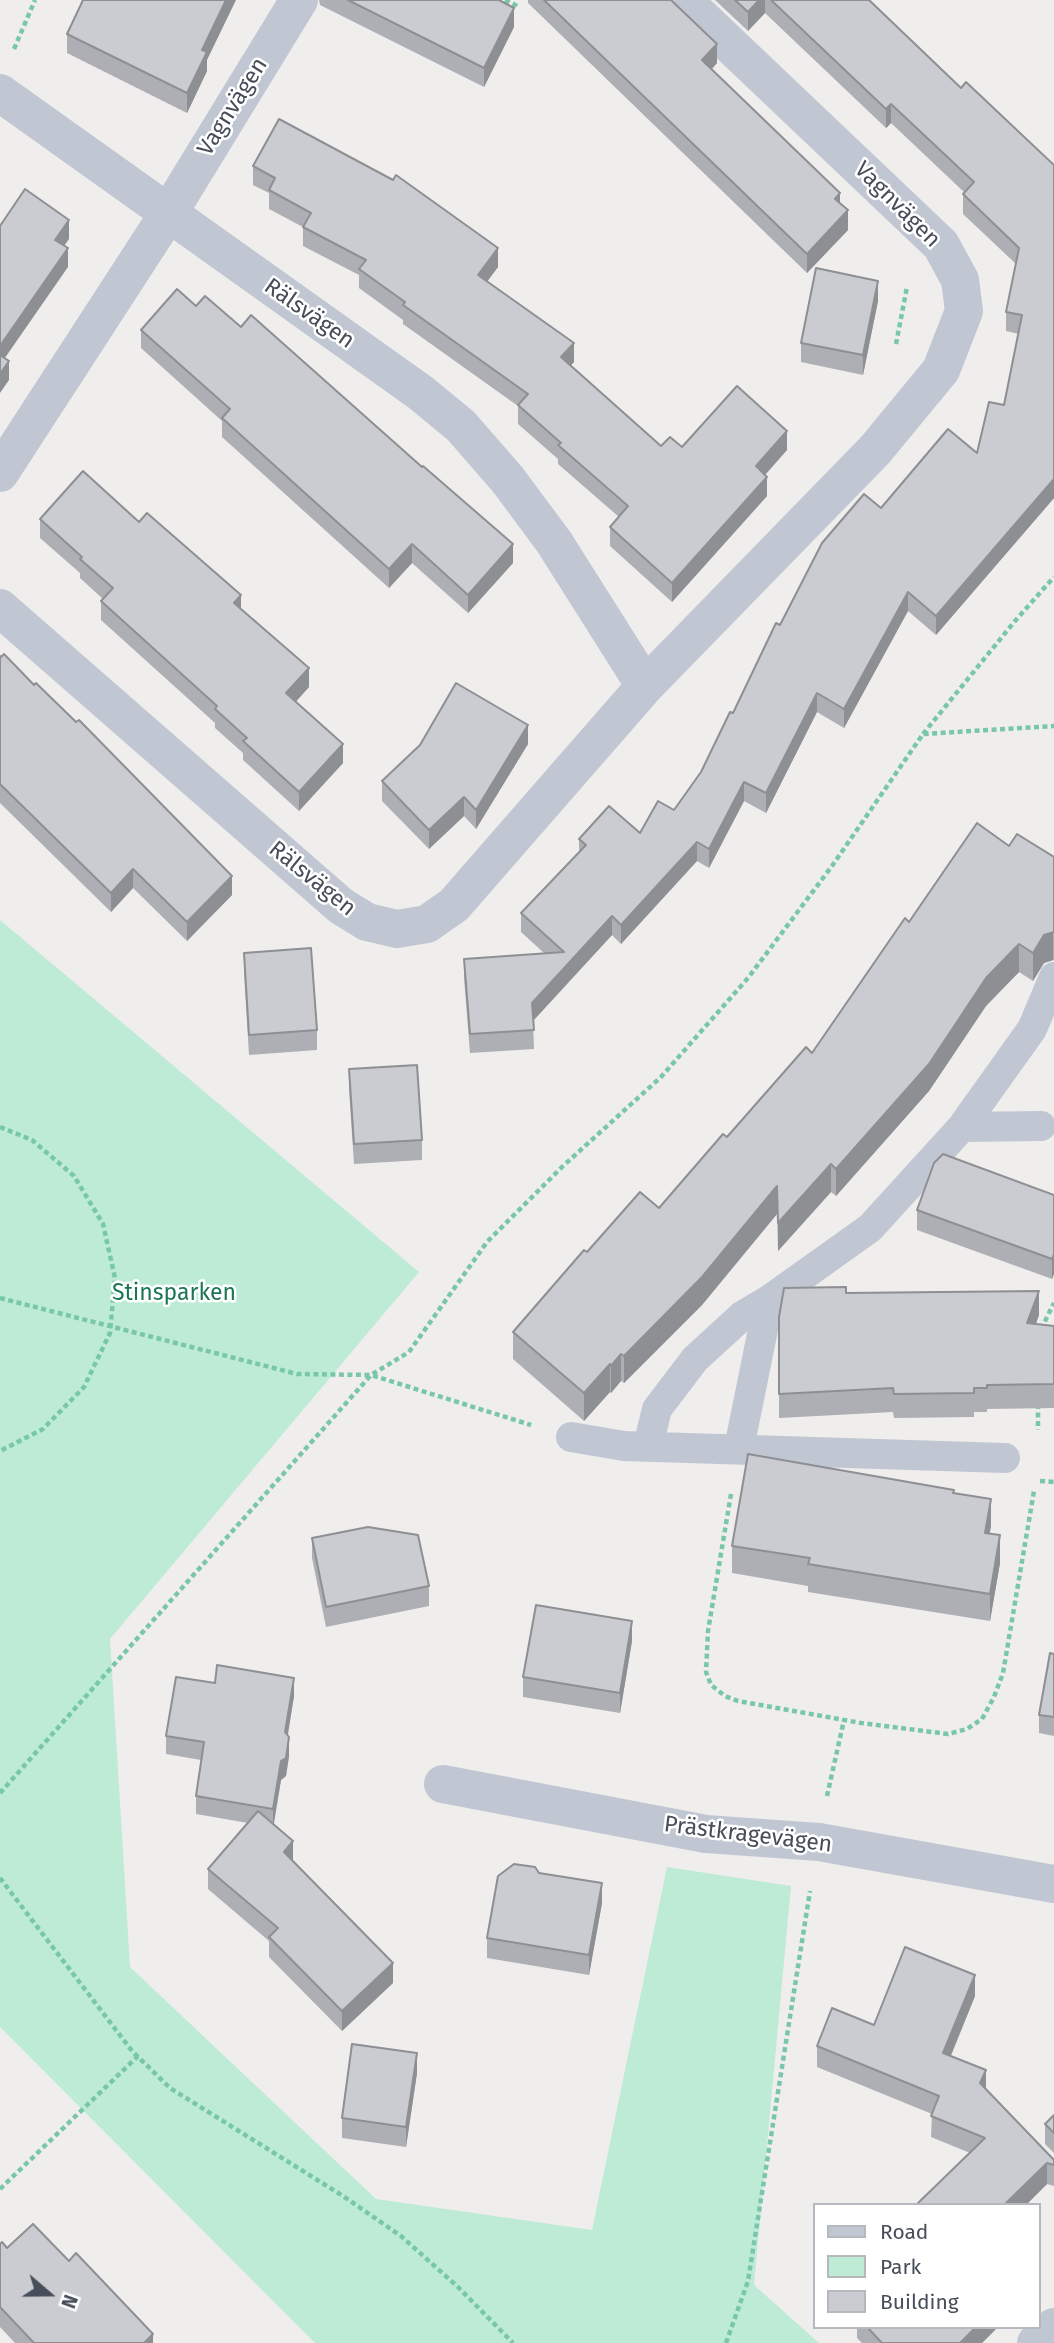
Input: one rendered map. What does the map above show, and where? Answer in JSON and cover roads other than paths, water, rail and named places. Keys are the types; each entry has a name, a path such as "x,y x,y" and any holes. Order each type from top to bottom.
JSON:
{"street":[{"name":"Vagnvägen","path":"168,214 299,0"},
{"name":"Vagnvägen","path":"683,0 941,244 960,279 964,311 941,370 875,450"},
{"name":"Rälsvägen","path":"5,75 168,214 421,393 461,426 508,480 554,542 645,686"},
{"path":"0,473 168,214"},
{"name":"Rälsvägen","path":"0,608 341,906 367,922 397,929 427,924 454,905 645,686 875,450"},
{"name":"Prästkragevägen","path":"443,1784 706,1834 819,1842 1054,1884"},
{"path":"1036,2343 1054,2326"}],"lane":[{"path":"648,1446 657,1409 695,1359 742,1316 769,1300 870,1228 962,1127 1032,1029 1054,977"},
{"path":"962,1127 1041,1126"},
{"path":"739,1448 769,1300"},
{"path":"571,1437 624,1446 1005,1458"}],"park label":[{"name":"Stinsparken","path":"174,1294"}]}
